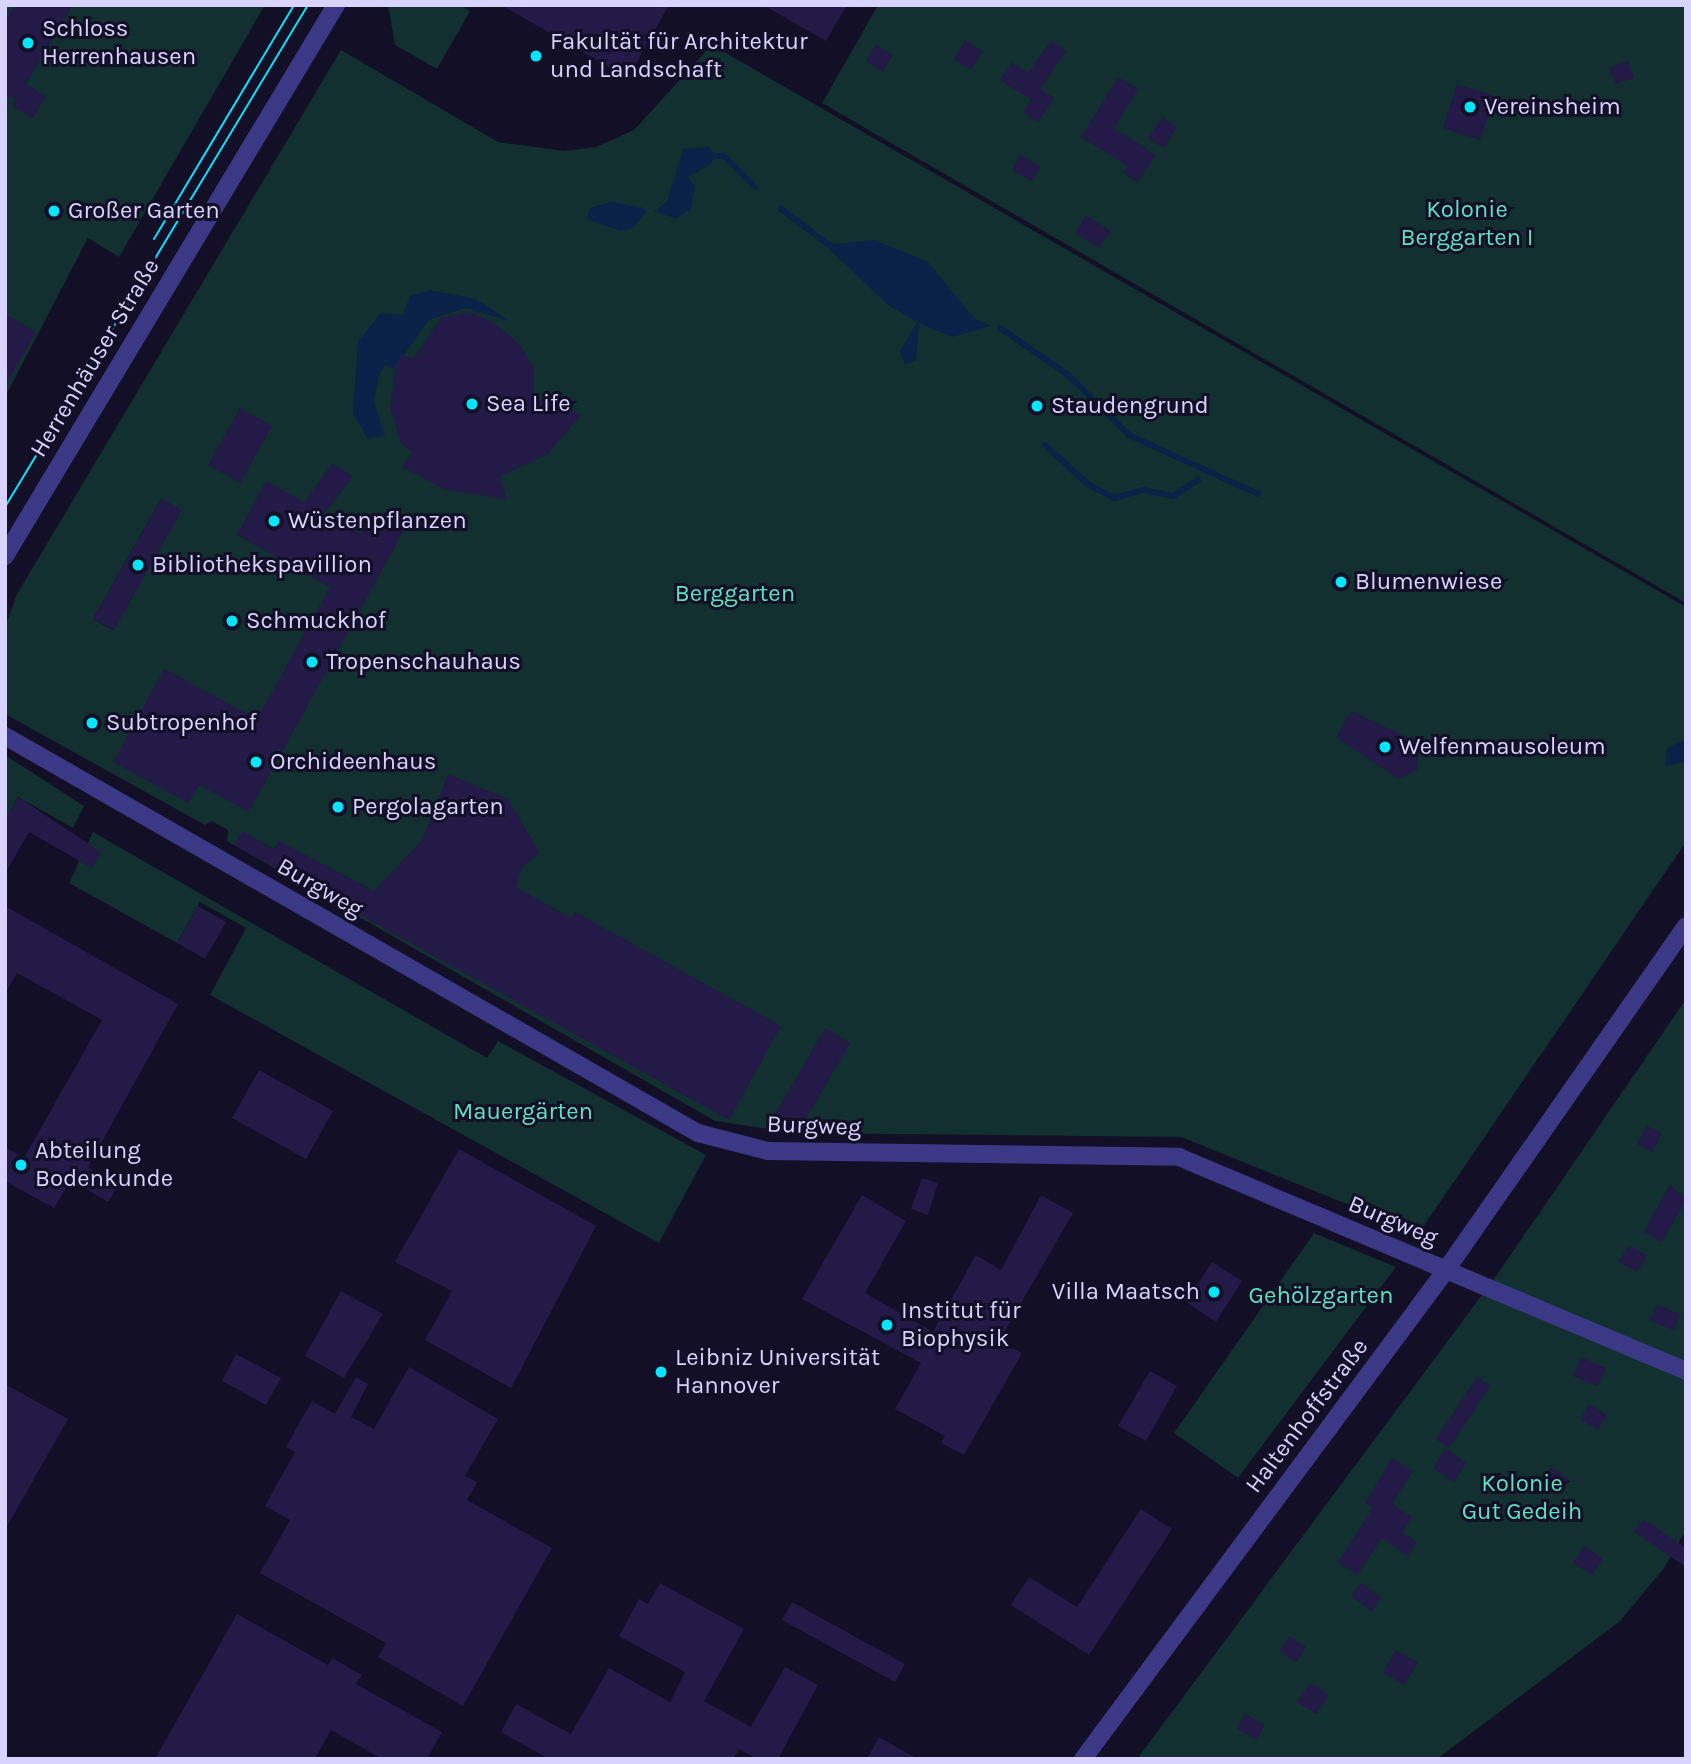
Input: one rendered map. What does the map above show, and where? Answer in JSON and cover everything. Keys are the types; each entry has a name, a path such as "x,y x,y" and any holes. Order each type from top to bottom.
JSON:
{"street":[{"name":"Herrenhäuser Straße","path":"5,556 336,5"},
{"name":"Burgweg","path":"5,736 698,1133 768,1151 1179,1157 1686,1371"},
{"name":"Haltenhoffstraße","path":"1083,1759 1447,1270 1686,926"}],"green space":[{"name":"Großer Garten","path":"5,5 265,5 119,257 88,238 5,397"},
{"path":"388,5 460,5 470,11 437,69 395,45"},
{"name":"Kolonie Berggarten I","path":"878,5 1686,5 1686,603 822,103"},
{"name":"Berggarten","path":"719,49 1686,607 1686,842 1419,1233 1181,1137 796,1133 715,1121 227,841 228,830 212,821 205,825 5,714 5,627 17,594 341,50 498,142 564,151 596,147 634,130 706,51","holes":["161,499 181,510 113,630 93,619"]},
{"path":"5,755 84,806 73,828 18,797 5,820"},
{"name":"Mauergärten","path":"93,832 487,1058 498,1041 706,1155 659,1243 210,995 246,928 200,902 177,943 69,883"},
{"name":"Kolonie Gut Gedeih","path":"1686,999 1686,1530 1664,1568 1620,1621 1437,1759 1137,1759 1499,1272"},
{"name":"Gehölzgarten","path":"1314,1233 1396,1267 1238,1478 1174,1433"}],"water":[{"path":"709,147 716,155 711,164 688,177 695,186 691,209 676,219 654,211 667,202 683,149"},
{"path":"611,202 644,208 647,211 632,229 620,231 587,219 590,208"},
{"path":"874,240 927,261 974,318 991,326 952,337 919,323 916,360 905,365 900,351 917,322 888,305 825,245"},
{"path":"430,290 476,299 509,321 466,308 429,320 394,369 385,365 379,375 374,402 385,436 368,439 353,414 358,342 381,313 403,315 410,296"},
{"path":"1686,739 1686,762 1665,766 1667,748"}],"building":[{"name":"Schloss Herrenhausen","path":"15,5 73,5 26,84 46,96 33,118 12,106 16,100 5,94 5,22"},
{"path":"501,5 669,5 628,78"},
{"name":"Fakultät für Architektur und Landschaft","path":"763,5 847,5 826,41"},
{"path":"965,40 983,51 971,70 954,59"},
{"path":"1051,41 1066,51 1040,89 1054,98 1038,122 1023,112 1031,100 1000,80 1012,62 1028,73"},
{"path":"876,45 893,55 883,72 866,61"},
{"path":"1628,61 1634,78 1615,84 1609,68"},
{"path":"1118,77 1138,89 1114,128 1156,155 1138,182 1123,173 1128,166 1081,137"},
{"name":"Vereinsheim","path":"1457,84 1494,96 1480,140 1443,128"},
{"path":"1162,117 1177,127 1164,148 1148,138"},
{"path":"1020,155 1041,166 1032,181 1012,170"},
{"path":"1086,215 1111,231 1099,248 1075,233"},
{"name":"Sea Life","path":"469,312 493,322 521,346 534,369 534,396 581,415 547,455 500,476 507,499 446,490 402,467 412,453 400,442 390,407 396,364 401,354 413,359 441,318"},
{"path":"5,314 36,332 5,386"},
{"path":"240,408 272,426 240,483 208,465"},
{"path":"332,464 353,476 325,513 361,534 372,514 404,530 249,812 199,785 188,803 113,762 164,669 257,719 330,587 237,535 266,481 304,502"},
{"name":"Bibliothekspavillion","path":"161,499 182,510 114,630 93,619"},
{"name":"Welfenmausoleum","path":"1351,711 1419,743 1417,770 1398,779 1336,737"},
{"path":"448,774 508,799 540,853 523,866 516,887 571,918 575,912 781,1026 729,1120 234,845 242,831 274,849 279,841 374,891 422,840"},
{"path":"18,797 101,852 92,868 29,832 5,874 5,820"},
{"path":"5,906 178,1004 88,1167 118,1185 108,1202 71,1180 54,1208 5,1181 5,1147 24,1158 102,1020 17,973 5,994"},
{"path":"198,906 226,922 205,959 177,943"},
{"path":"825,1028 850,1043 801,1128 767,1128"},
{"path":"259,1070 333,1111 306,1159 232,1118"},
{"path":"1647,1126 1662,1134 1652,1152 1637,1144"},
{"path":"459,1149 596,1226 511,1388 425,1340 452,1291 395,1262"},
{"path":"922,1178 938,1183 928,1215 911,1209"},
{"path":"1670,1184 1686,1200 1662,1242 1644,1232"},
{"path":"862,1195 906,1221 865,1293 933,1332 976,1255 1001,1270 1041,1195 1073,1213 999,1341 1022,1353 964,1455 941,1443 945,1436 895,1409 921,1363 802,1299"},
{"path":"1629,1246 1647,1255 1638,1272 1618,1262"},
{"name":"Villa Maatsch","path":"1212,1262 1242,1281 1216,1322 1186,1302"},
{"path":"341,1291 383,1314 344,1378 305,1356"},
{"path":"1656,1305 1680,1314 1674,1330 1650,1321"},
{"path":"236,1354 281,1378 266,1405 222,1381"},
{"path":"1581,1357 1606,1368 1598,1386 1573,1376"},
{"path":"409,1367 498,1419 465,1476 477,1482 467,1500 552,1548 463,1706 378,1657 386,1643 260,1573 290,1520 265,1506 295,1452 286,1447 312,1401 335,1414 356,1377 368,1384 351,1417 374,1429"},
{"path":"1150,1371 1177,1386 1146,1441 1118,1426"},
{"path":"1477,1377 1490,1386 1449,1448 1436,1439"},
{"path":"5,1384 68,1419 5,1530"},
{"path":"1589,1404 1607,1415 1598,1430 1580,1419"},
{"path":"1446,1449 1466,1463 1454,1482 1433,1468"},
{"path":"1392,1458 1413,1471 1392,1504 1412,1517 1402,1532 1417,1542 1408,1556 1382,1538 1357,1575 1338,1562 1373,1508 1365,1503"},
{"path":"1551,1467 1570,1480 1561,1494 1542,1481"},
{"path":"1141,1509 1172,1529 1089,1655 1011,1605 1029,1577 1077,1607"},
{"path":"1643,1519 1686,1548 1686,1567 1634,1532"},
{"path":"1584,1546 1603,1559 1592,1575 1573,1563"},
{"path":"660,1583 744,1629 704,1701 751,1727 785,1667 818,1685 778,1759 757,1759 739,1749 733,1759 549,1759 501,1732 516,1704 571,1734 609,1668 670,1702 685,1672 619,1636 639,1599 648,1604"},
{"path":"1361,1583 1381,1597 1372,1611 1351,1596"},
{"path":"792,1602 905,1664 895,1682 782,1620"},
{"path":"237,1614 328,1665 332,1658 362,1675 356,1684 442,1732 427,1759 382,1759 331,1730 315,1759 155,1759"},
{"path":"1289,1636 1306,1647 1297,1662 1279,1651"},
{"path":"1396,1650 1418,1663 1404,1685 1383,1672"},
{"path":"1310,1683 1328,1695 1316,1714 1297,1702"},
{"path":"1245,1714 1264,1725 1257,1740 1237,1729"},
{"path":"879,1737 918,1759 867,1759"}],"waterway":[{"path":"710,156 724,156 755,187"},
{"path":"781,209 832,247"},
{"path":"1000,328 1067,374 1129,435 1258,494"},
{"path":"1045,445 1089,485 1115,498 1143,490 1173,496 1198,480"}],"tram line":[{"path":"154,239 294,5"},
{"path":"5,507 308,5"}],"place":[{"name":"Schloss Herrenhausen","path":"28,43"},
{"name":"Fakultät für Architektur und Landschaft","path":"536,56"},
{"name":"Vereinsheim","path":"1470,107"},
{"name":"Großer Garten","path":"54,211"},
{"name":"Sea Life","path":"472,404"},
{"name":"Staudengrund","path":"1037,406"},
{"name":"Wüstenpflanzen","path":"274,521"},
{"name":"Bibliothekspavillion","path":"138,565"},
{"name":"Blumenwiese","path":"1341,582"},
{"name":"Schmuckhof","path":"232,621"},
{"name":"Tropenschauhaus","path":"312,662"},
{"name":"Subtropenhof","path":"92,723"},
{"name":"Welfenmausoleum","path":"1385,747"},
{"name":"Orchideenhaus","path":"256,762"},
{"name":"Pergolagarten","path":"338,807"},
{"name":"Abteilung Bodenkunde","path":"21,1165"},
{"name":"Villa Maatsch","path":"1214,1292"},
{"name":"Institut für Biophysik","path":"887,1325"},
{"name":"Leibniz Universität Hannover","path":"661,1372"}]}
